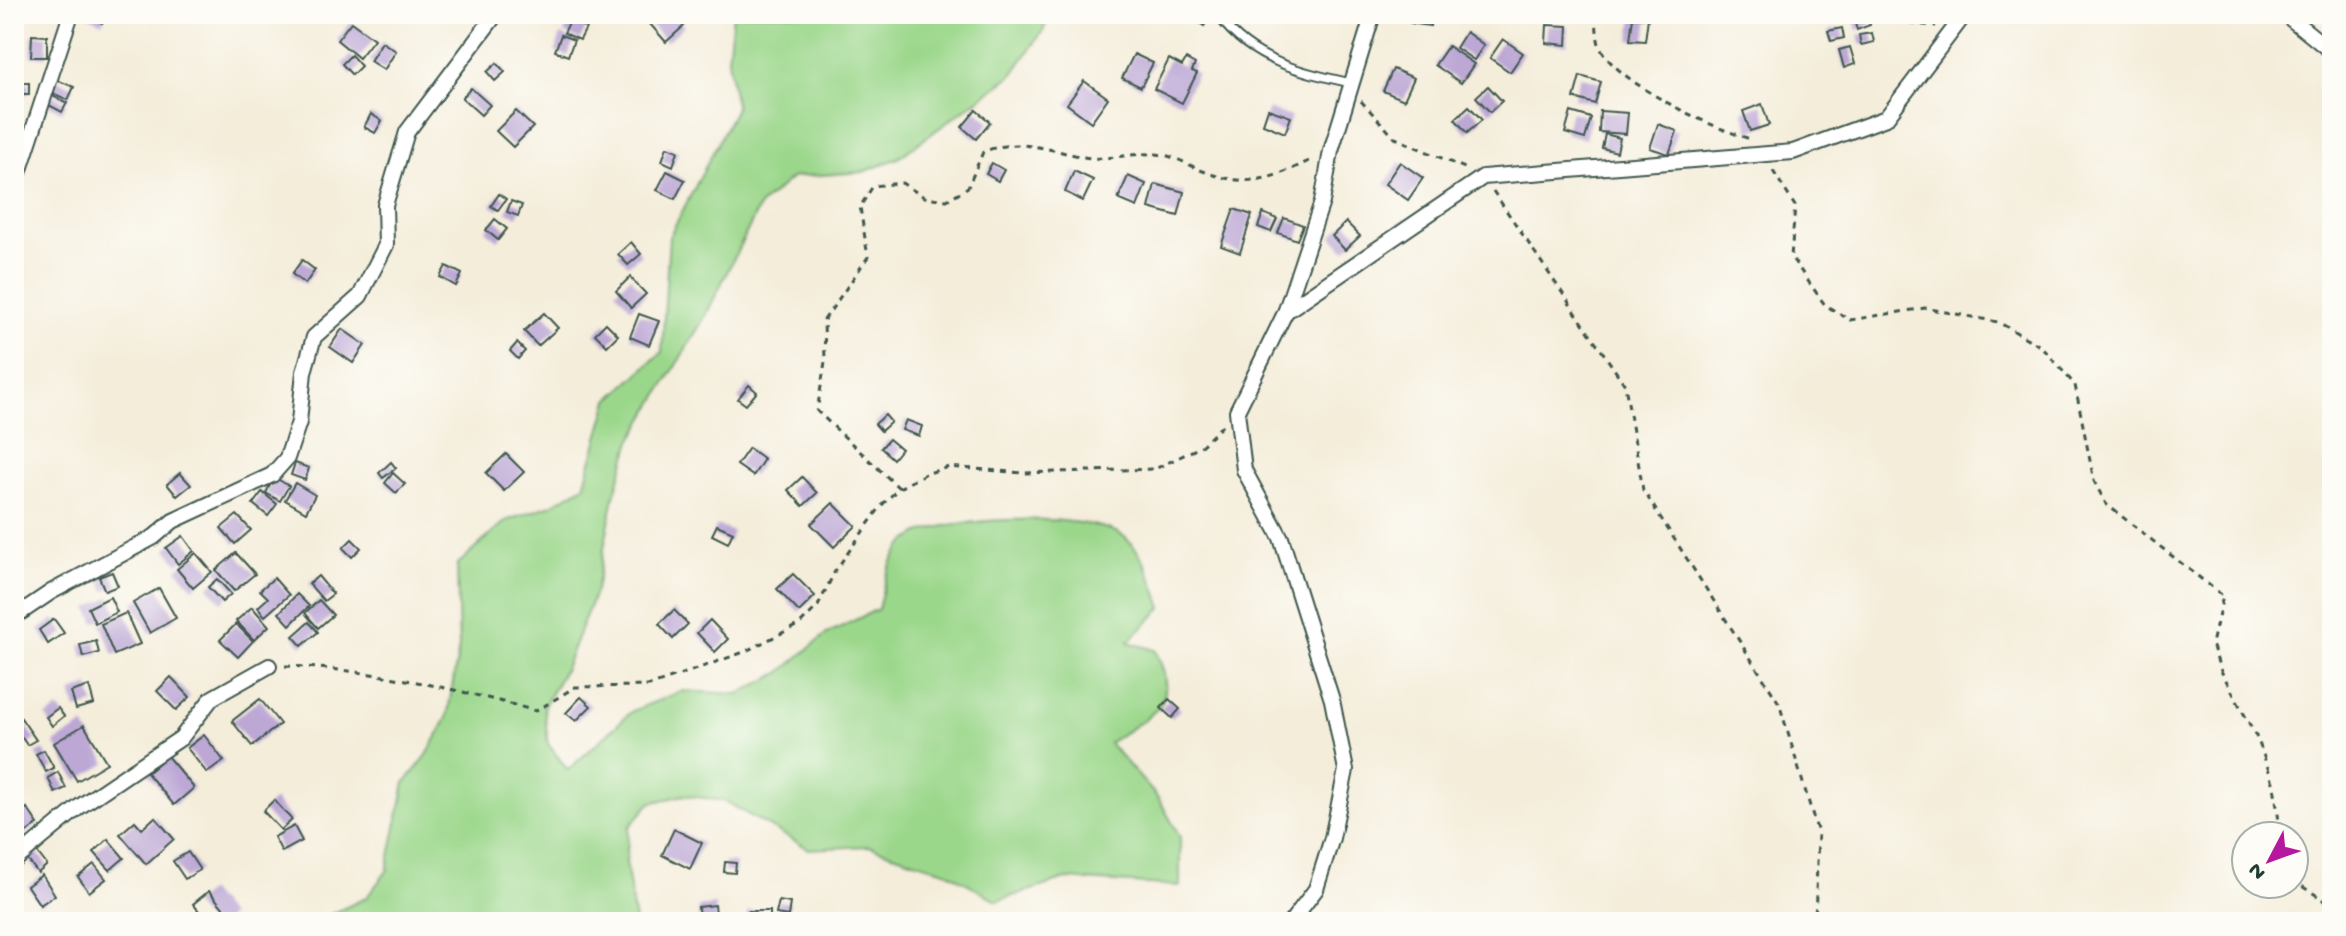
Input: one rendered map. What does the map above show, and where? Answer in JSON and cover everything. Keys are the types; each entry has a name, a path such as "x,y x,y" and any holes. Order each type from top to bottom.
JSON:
{"street":[{"path":"14,188 71,14"},
{"path":"14,617 51,592 154,537 173,521 272,475 287,458 299,422 304,372 314,337 360,296 386,245 385,205 407,132 496,14"},
{"path":"1291,922 1316,889 1332,838 1346,770 1332,700 1281,538 1244,470 1237,411 1285,313 1322,202 1331,151 1373,14"},
{"path":"1285,313 1483,177 1793,152 1886,118 1965,14"},
{"path":"2285,14 2332,52"},
{"path":"14,861 79,807 181,738 212,698 269,666"}],"lane":[{"path":"1220,18 1235,39 1289,70 1353,83"}],"path":[{"path":"1596,14 1600,47 1607,58 1681,110 1717,130 1753,139 1795,206 1791,257 1825,305 1850,320 1925,308 1998,322 2042,347 2075,385 2094,481 2106,504 2223,596 2212,644 2220,669 2258,740 2274,785 2279,820"},
{"path":"1902,14 1912,24 1955,27"},
{"path":"1353,83 1361,102 1395,138 1483,177 1625,385 1643,490 1779,703 1818,833 1815,922"},
{"path":"899,488 817,411 825,362 824,320 868,257 860,207 873,186 902,183 924,197 947,200 968,187 983,152 1000,145 1050,147 1086,157 1163,154 1212,174 1248,182 1273,179 1331,151"},
{"path":"269,666 331,668 441,685 536,711 575,687 649,686 744,652 800,624 818,606 835,571 881,506 899,488 925,474 949,467 1023,473 1155,469 1200,447 1237,411"},
{"path":"2310,891 2332,905"}],"green space":[{"path":"733,14 1049,14 1044,29 1012,75 898,158 863,172 793,177 760,205 706,315 631,441 614,496 596,590 565,668 544,706 548,744 568,770 632,711 682,691 739,694 780,673 826,634 878,609 894,558 916,535 960,524 990,521 1086,524 1110,530 1133,545 1148,571 1162,608 1128,642 1155,650 1166,685 1163,698 1148,717 1109,743 1159,799 1180,837 1180,886 1066,879 997,901 948,872 869,846 809,849 724,801 684,795 650,803 629,827 626,862 635,922 314,922 366,898 387,871 405,783 427,755 447,718 459,647 457,565 506,521 551,505 584,486 609,400 662,352 669,237 736,108 728,59"}],"building":[{"path":"84,14 107,14 102,23"},
{"path":"661,14 673,14 684,26 666,42 650,24"},
{"path":"1187,14 1212,14 1204,26"},
{"path":"1411,14 1432,14 1430,26 1410,23"},
{"path":"1852,14 1866,14 1870,25 1857,30"},
{"path":"1633,17 1648,18 1645,41 1630,40"},
{"path":"570,20 586,28 580,40 564,33"},
{"path":"351,22 374,39 359,58 337,40"},
{"path":"1547,25 1568,26 1567,45 1546,43"},
{"path":"1842,28 1844,38 1831,41 1828,31"},
{"path":"1466,32 1484,45 1474,60 1456,48"},
{"path":"1872,33 1874,42 1861,45 1859,35"},
{"path":"32,35 47,36 47,57 31,57"},
{"path":"561,35 574,40 568,56 555,51"},
{"path":"1503,39 1523,53 1510,72 1490,58"},
{"path":"382,42 396,51 384,70 370,61"},
{"path":"1448,46 1474,64 1461,83 1435,65"},
{"path":"1850,47 1855,64 1844,68 1839,50"},
{"path":"1134,54 1153,63 1141,87 1122,78"},
{"path":"351,55 361,66 352,75 342,64"},
{"path":"1169,59 1182,66 1186,59 1195,64 1192,71 1197,73 1182,103 1154,89"},
{"path":"497,63 505,72 495,81 487,72"},
{"path":"1393,69 1414,78 1404,100 1383,91"},
{"path":"1580,76 1601,82 1595,104 1574,98"},
{"path":"52,78 74,87 68,100 48,91"},
{"path":"1084,81 1108,98 1091,122 1067,104"},
{"path":"20,83 29,83 29,94 20,94"},
{"path":"1488,86 1502,101 1490,112 1476,97"},
{"path":"471,88 490,105 481,115 462,98"},
{"path":"51,95 67,103 62,112 47,104"},
{"path":"1762,104 1769,125 1750,131 1743,111"},
{"path":"1469,106 1482,120 1467,133 1455,119"},
{"path":"1268,109 1291,117 1285,133 1263,124"},
{"path":"976,110 990,122 976,139 962,127"},
{"path":"516,111 533,127 513,147 496,131"},
{"path":"1600,111 1628,113 1626,134 1599,132"},
{"path":"1571,112 1591,118 1585,139 1565,133"},
{"path":"371,114 382,121 375,133 364,127"},
{"path":"14,123 24,127 17,143 14,142"},
{"path":"1658,124 1677,131 1669,154 1650,148"},
{"path":"1605,134 1620,138 1617,152 1602,148"},
{"path":"667,147 678,151 673,166 662,161"},
{"path":"1400,162 1423,178 1408,200 1385,184"},
{"path":"992,163 1004,170 998,181 986,174"},
{"path":"667,171 685,180 675,199 657,190"},
{"path":"1074,171 1093,180 1083,201 1065,192"},
{"path":"1128,176 1146,184 1137,207 1118,199"},
{"path":"1155,184 1184,192 1178,216 1149,208"},
{"path":"499,194 506,199 498,210 491,206"},
{"path":"511,201 522,205 518,216 507,212"},
{"path":"1234,209 1252,215 1240,253 1221,246"},
{"path":"1263,213 1277,219 1271,232 1258,227"},
{"path":"1284,218 1303,225 1297,240 1278,233"},
{"path":"495,219 507,229 498,240 486,230"},
{"path":"1346,222 1360,236 1345,250 1332,236"},
{"path":"631,242 641,254 628,265 618,254"},
{"path":"302,260 315,270 305,284 292,274"},
{"path":"446,266 462,274 456,286 440,277"},
{"path":"630,277 646,294 631,308 616,291"},
{"path":"544,313 558,328 538,346 524,331"},
{"path":"639,314 659,321 649,345 630,337"},
{"path":"606,323 618,335 607,346 595,334"},
{"path":"342,329 365,345 353,363 330,347"},
{"path":"517,343 525,351 518,359 510,351"},
{"path":"749,385 757,392 746,405 738,399"},
{"path":"885,415 891,422 881,431 875,424"},
{"path":"906,420 922,426 919,436 902,430"},
{"path":"889,439 901,449 893,459 881,448"},
{"path":"749,448 764,459 753,476 737,465"},
{"path":"506,454 524,472 504,491 486,473"},
{"path":"391,462 396,468 383,478 379,473"},
{"path":"295,463 309,468 305,480 291,475"},
{"path":"180,473 191,485 177,496 167,484"},
{"path":"393,473 405,484 396,493 385,483"},
{"path":"274,477 289,486 280,501 266,493"},
{"path":"802,477 817,493 803,506 788,490"},
{"path":"295,483 315,495 306,512 285,500"},
{"path":"262,492 277,504 268,516 253,504"},
{"path":"833,503 856,526 834,547 811,524"},
{"path":"237,515 251,530 235,544 221,528"},
{"path":"717,525 733,532 728,543 712,535"},
{"path":"183,536 194,551 178,564 166,548"},
{"path":"352,539 361,548 352,557 343,548"},
{"path":"196,553 212,572 193,588 177,569"},
{"path":"236,553 255,574 234,591 216,570"},
{"path":"112,572 118,586 105,591 99,577"},
{"path":"793,574 815,596 799,612 777,589"},
{"path":"318,576 333,594 324,601 309,584"},
{"path":"274,578 289,595 265,616 258,607 268,598 260,590"},
{"path":"217,579 231,594 222,602 208,587"},
{"path":"159,588 176,618 150,633 133,603"},
{"path":"297,594 309,606 290,625 279,613"},
{"path":"110,597 117,612 95,623 88,608"},
{"path":"319,600 333,615 318,628 305,613"},
{"path":"252,607 269,626 254,640 236,621"},
{"path":"674,610 688,624 673,639 659,624"},
{"path":"126,613 140,644 114,655 101,624"},
{"path":"54,619 64,633 48,644 39,630"},
{"path":"710,620 728,639 715,652 697,633"},
{"path":"309,622 318,632 302,646 293,636"},
{"path":"236,624 253,641 238,657 220,640"},
{"path":"96,641 99,653 83,657 80,645"},
{"path":"171,677 190,697 176,710 157,691"},
{"path":"89,686 94,704 76,709 71,692"},
{"path":"581,697 591,706 576,721 566,713"},
{"path":"260,699 280,724 252,746 232,721"},
{"path":"1169,699 1180,709 1172,718 1161,708"},
{"path":"58,708 64,716 52,726 46,717"},
{"path":"21,718 36,740 27,745 14,726"},
{"path":"84,725 107,763 77,781 54,743"},
{"path":"204,735 224,761 207,773 187,748"},
{"path":"44,750 54,768 46,772 36,754"},
{"path":"167,756 194,788 174,805 147,773"},
{"path":"58,772 66,788 55,793 48,778"},
{"path":"274,800 292,820 281,830 263,811"},
{"path":"27,808 38,824 23,835 14,817"},
{"path":"155,817 174,839 146,864 120,834 135,821 142,829"},
{"path":"294,826 302,841 282,852 274,837"},
{"path":"674,829 702,843 690,869 662,855"},
{"path":"108,839 124,858 110,870 94,852"},
{"path":"37,852 47,865 38,873 27,859"},
{"path":"188,852 200,870 185,879 173,861"},
{"path":"725,862 736,863 735,873 724,872"},
{"path":"94,864 106,879 89,892 78,877"},
{"path":"42,875 55,895 40,905 27,886"},
{"path":"209,891 230,916 222,922 208,922 193,904"},
{"path":"779,901 790,903 788,916 776,914"},
{"path":"715,905 717,922 699,922 698,907"},
{"path":"747,911 770,911 770,922 747,922"}]}
